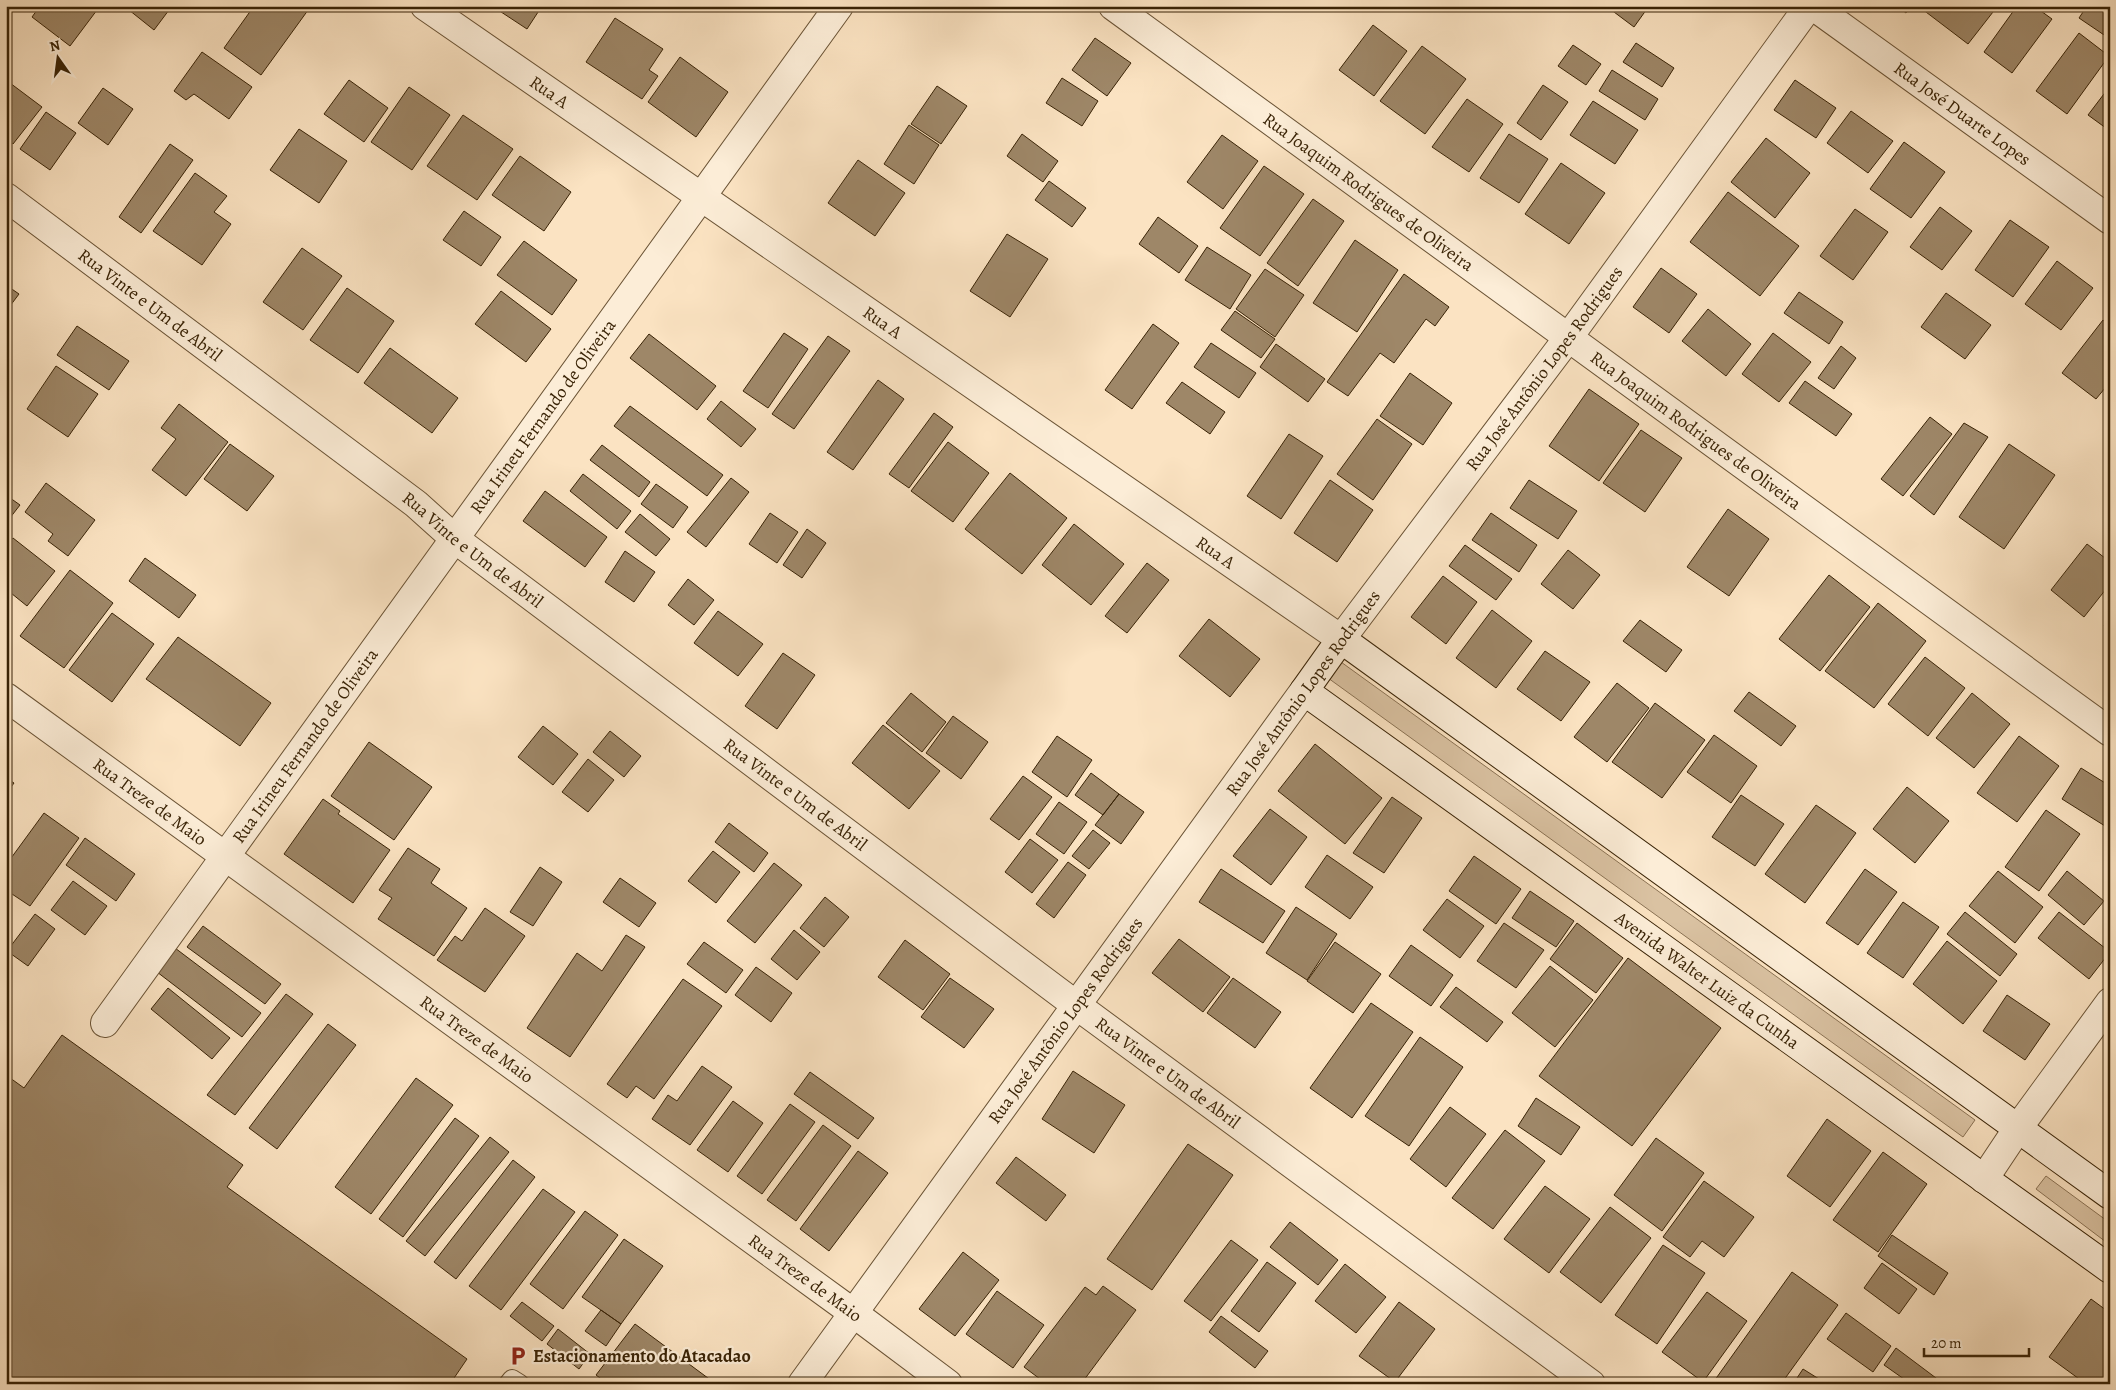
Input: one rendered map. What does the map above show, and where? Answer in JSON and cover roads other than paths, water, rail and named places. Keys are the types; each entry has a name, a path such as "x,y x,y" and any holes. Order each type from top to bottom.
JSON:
{"street":[{"name":"Rua A","path":"424,6 1341,639"},
{"name":"Rua Irineu Fernando de Oliveira","path":"105,1023 839,6"},
{"name":"Rua Joaquim Rodrigues de Oliveira","path":"1113,6 2110,732"},
{"name":"Rua José Antônio Lopes Rodrigues","path":"802,1384 852,1312 1341,639 1568,338 1809,6"},
{"name":"Rua José Duarte Lopes","path":"1813,6 2110,220"},
{"name":"Rua Vinte e Um de Abril","path":"6,197 416,504 455,539 1076,1005 1591,1384"},
{"path":"1341,639 2110,1195"},
{"name":"Avenida Walter Luiz da Cunha","path":"1304,691 2110,1269"},
{"name":"Rua Treze de Maio","path":"6,697 852,1312 948,1384"},
{"path":"1984,1179 2018,1128 2110,1002"}],"lane":[{"path":"508,1384 512,1379 520,1384"}],"place":[{"name":"Estacionamento do Atacadao","path":"518,1356"}]}
